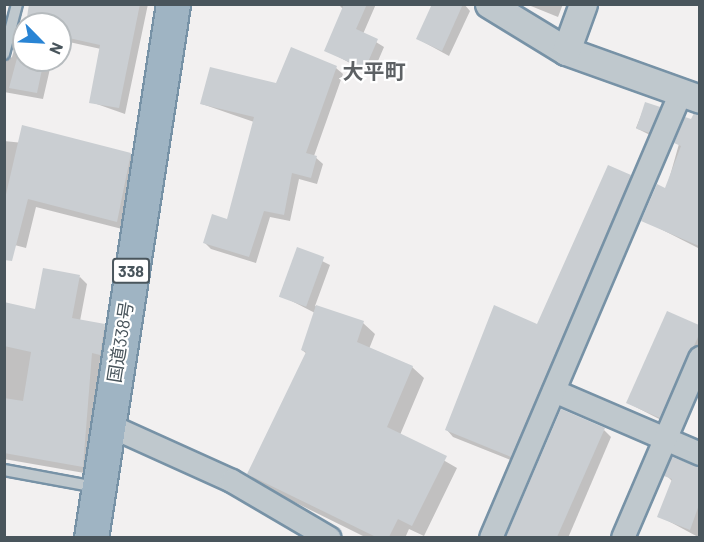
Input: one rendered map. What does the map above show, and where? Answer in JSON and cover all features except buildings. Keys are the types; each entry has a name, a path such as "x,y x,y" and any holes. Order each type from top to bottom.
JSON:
{"highway":[{"name":"国道338号","path":"92,537 173,4"}],"street":[{"path":"489,4 566,51 690,96 554,391 491,537"},
{"path":"566,51 583,4"},
{"path":"623,537 699,358"},
{"path":"554,391 699,454"},
{"path":"108,424 232,481 329,537"}],"lane":[{"path":"4,54 17,4"},
{"path":"4,470 99,488"}],"district":[{"name":"大平町","path":"374,71"}]}
